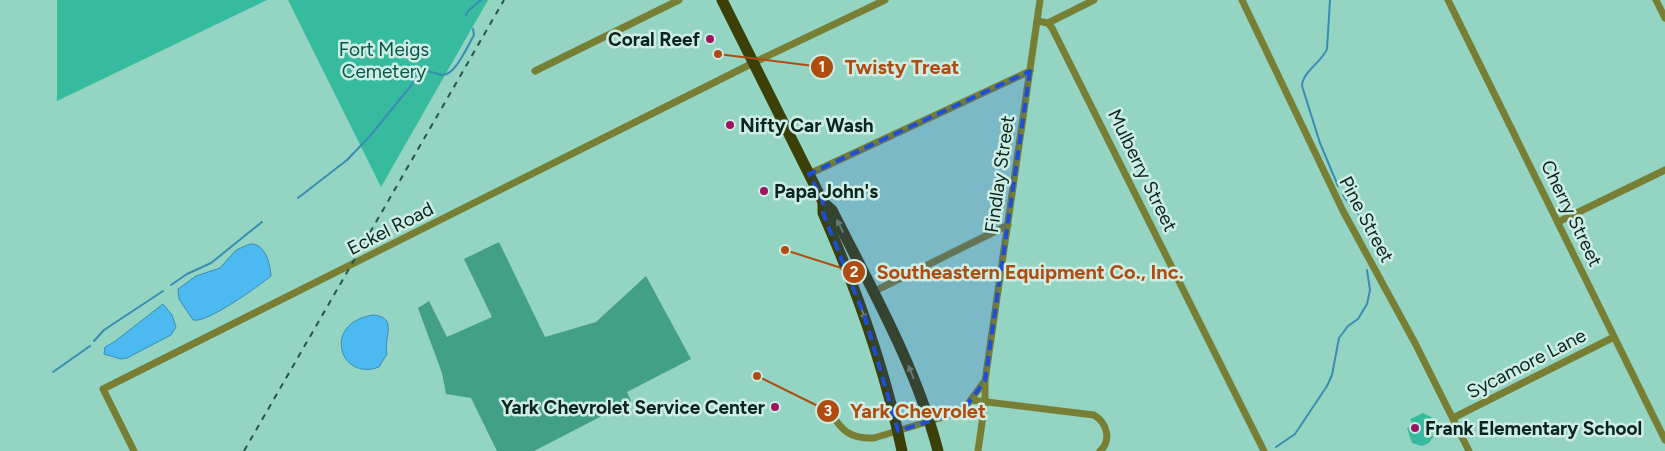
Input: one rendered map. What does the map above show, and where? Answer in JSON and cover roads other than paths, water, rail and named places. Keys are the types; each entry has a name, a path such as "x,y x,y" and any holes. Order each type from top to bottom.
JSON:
{"main road":[{"path":"722,0 823,202 832,210 912,372 938,451"},
{"path":"823,202 823,213 852,282 877,354 902,451"}],"street":[{"path":"535,71 679,0"},
{"path":"753,63 885,0"},
{"name":"Findlay Street","path":"978,451 985,402 985,381 1040,0"},
{"path":"1037,21 1048,23 1094,0"},
{"name":"Pine Street","path":"1242,0 1343,211 1415,343 1469,451"},
{"name":"Cherry Street","path":"1448,0 1665,440"},
{"path":"1656,0 1665,18"},
{"name":"Mulberry Street","path":"1048,23 1110,140 1264,451"},
{"name":"Eckel Road","path":"134,451 103,389 753,63"},
{"path":"809,174 1030,71"},
{"path":"1558,222 1665,170"},
{"path":"873,292 1008,225"},
{"name":"Sycamore Lane","path":"1453,418 1614,337"},
{"name":"Findlay Street","path":"829,410 839,427 853,436 874,438 953,414 971,400 985,381"},
{"path":"971,400 1094,415 1105,425 1107,434 1106,444 1100,451"}],"water":[{"path":"250,244 263,250 268,260 271,276 220,310 200,320 193,320 179,299 178,289 196,276 220,268 236,250"},
{"path":"163,304 172,315 176,327 171,335 127,358 121,359 104,354 105,347"},
{"path":"373,315 386,320 388,324 387,354 379,367 365,369 354,366 346,359 342,350 342,339 347,329 357,320"}],"waterway":[{"path":"466,15 481,0"},
{"path":"1330,0 1327,49 1305,76 1302,86 1320,143 1338,186"},
{"path":"298,198 347,160 370,136 422,72 430,71 442,75 452,71 474,35 473,29"},
{"path":"1343,195 1366,226 1371,242"},
{"path":"171,285 187,274 211,263 262,222"},
{"path":"1276,447 1295,434 1327,386 1332,375 1339,338 1348,326 1358,319 1367,304 1370,290 1367,270"},
{"path":"94,341 104,330 163,291"},
{"path":"53,372 90,346"}],"railway":[{"path":"244,451 504,0"}],"place":[{"name":"Coral Reef","path":"710,39"},
{"name":"Twisty Treat","path":"718,54"},
{"name":"Nifty Car Wash","path":"730,125"},
{"name":"Papa John's","path":"764,191"},
{"name":"Southeastern Equipment Co., Inc.","path":"785,250"},
{"name":"Yark Chevrolet","path":"757,376"},
{"name":"Yark Chevrolet Service Center","path":"775,407"},
{"name":"Frank Elementary School","path":"1415,428"}],"park label":[{"name":"Fort Meigs Cemetery","path":"384,60"}]}
